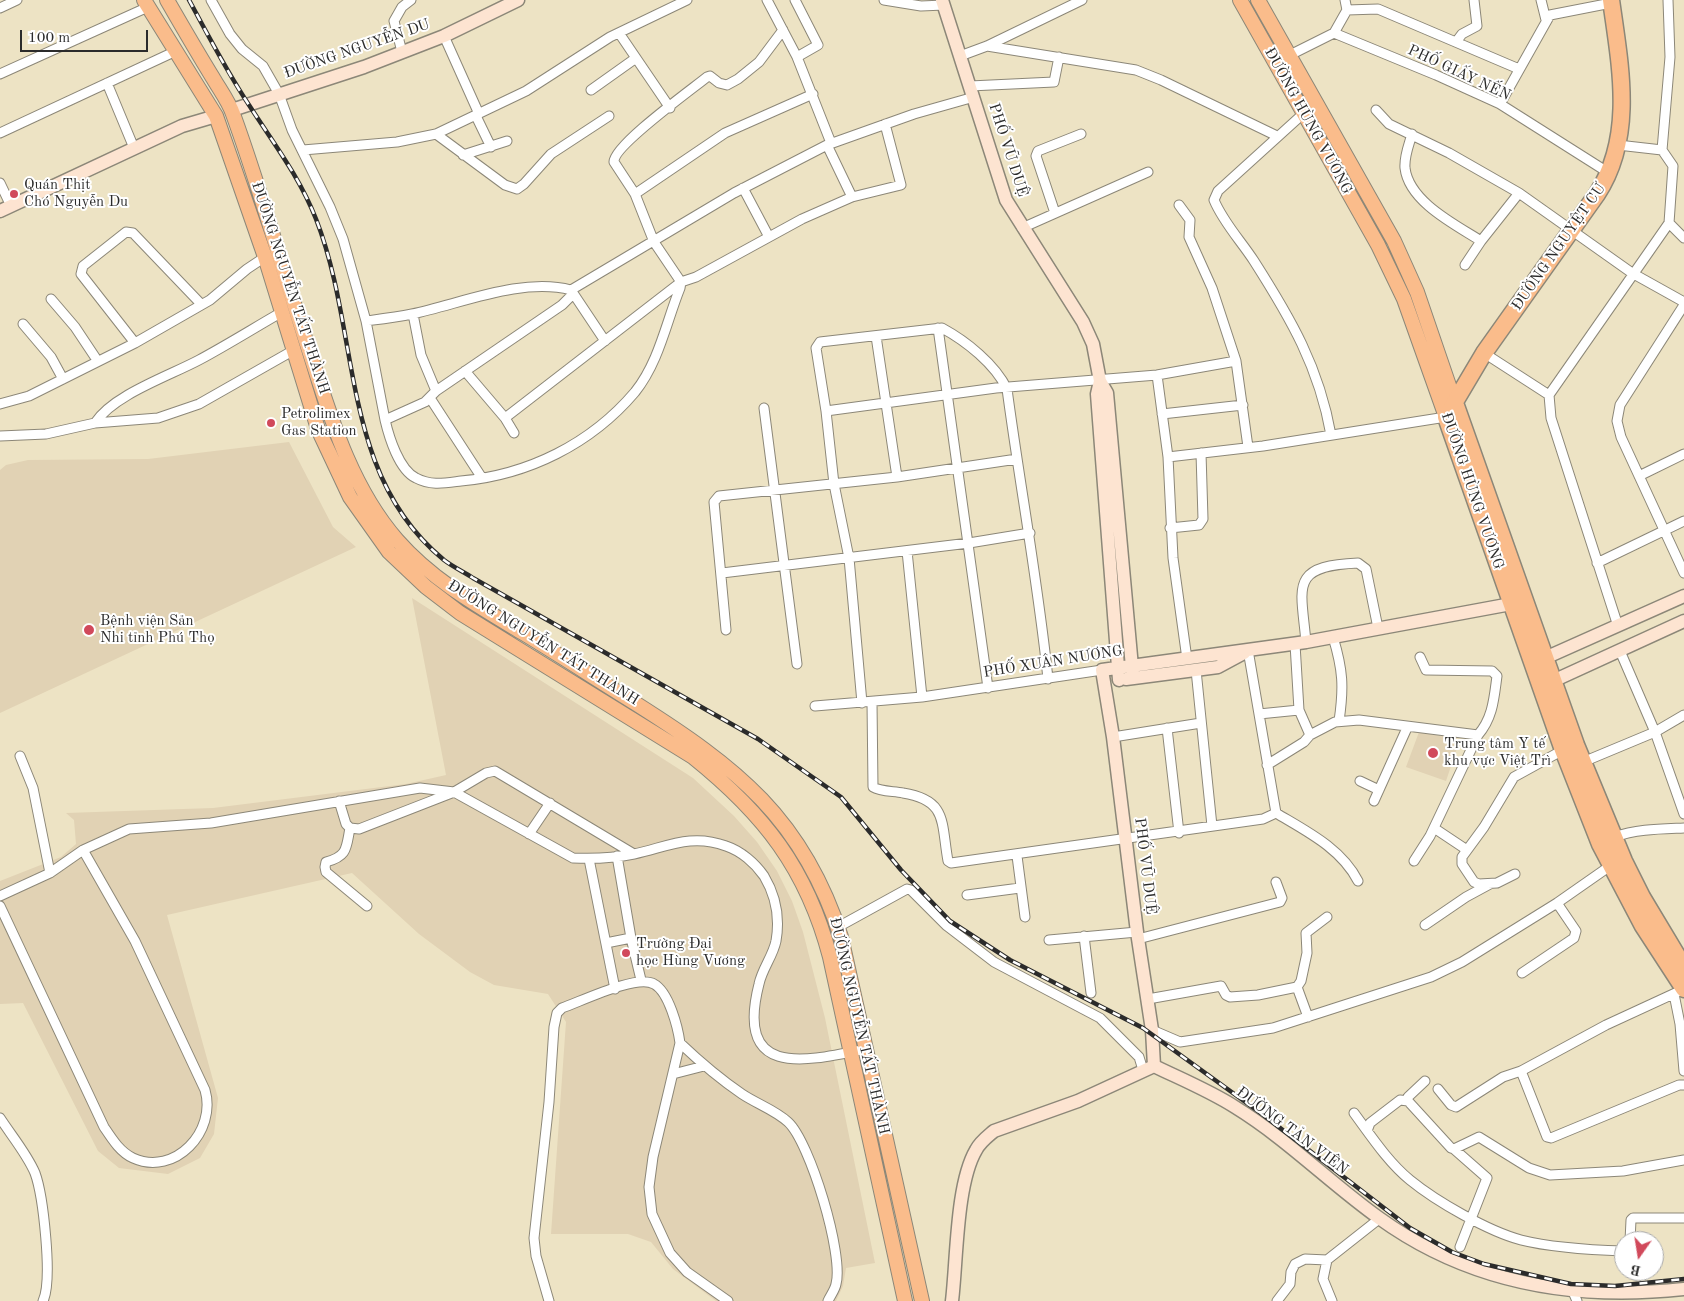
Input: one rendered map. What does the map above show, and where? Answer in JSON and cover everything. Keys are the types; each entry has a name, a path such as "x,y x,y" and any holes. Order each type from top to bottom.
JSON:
{"highway":[{"name":"ĐƯỜNG NGUYỆT CƯ","path":"1446,417 1484,353 1572,230 1609,173 1618,145 1623,112 1611,2"},
{"name":"ĐƯỜNG HÙNG VƯƠNG","path":"1455,403 1583,762 1614,837 1642,897 1684,967"},
{"name":"ĐƯỜNG HÙNG VƯƠNG","path":"1446,417 1562,750 1610,866 1681,991"}],"main road":[{"name":"ĐƯỜNG NGUYỄN TẤT THÀNH","path":"166,0 232,110 271,255 282,312 318,429 354,503 389,552 426,587 460,613 693,757 719,778 754,812 781,845 816,911 830,957 905,1301"},
{"name":"ĐƯỜNG HÙNG VƯƠNG","path":"1240,0 1378,245 1404,299 1446,417"},
{"name":"ĐƯỜNG HÙNG VƯƠNG","path":"1258,0 1394,240 1417,292 1455,403"},
{"name":"ĐƯỜNG NGUYỄN TẤT THÀNH","path":"149,3 216,116 271,255 333,425 364,490 397,540 435,576 470,601 683,734 730,768 774,812 795,839 812,867 832,907 838,927 922,1301"},
{"path":"1269,51 1287,49"},
{"path":"719,778 730,768"}],"street":[{"path":"0,8 17,0"},
{"path":"211,0 230,34 242,49 263,66 279,94 292,130 343,239 366,322 391,443 408,471 416,478 434,484 482,478 520,470 547,460 599,428 621,407 645,378 656,357 681,282"},
{"path":"402,52 394,25 402,3 411,0"},
{"name":"ĐƯỜNG NGUYỄN DU","path":"232,110 364,67 444,36 518,0"},
{"path":"303,150 397,142 436,134 526,91 619,33 687,0"},
{"path":"767,0 797,57 813,94 829,144 852,197"},
{"path":"795,0 818,45 797,57"},
{"path":"884,0 920,6 943,2"},
{"path":"960,56 987,46 1082,0"},
{"path":"1287,49 1334,33 1347,10 1345,0"},
{"path":"1456,42 1462,34 1476,26 1474,0"},
{"path":"1541,0 1546,20"},
{"path":"1618,626 1551,418 1549,395 1632,273 1669,223 1673,166 1662,150 1670,57 1668,0"},
{"name":"PHỐ VŨ DUỆ","path":"943,2 1003,192 1022,228 1083,322 1093,344 1100,381 1107,393 1132,672"},
{"path":"1500,104 1546,20 1555,13 1611,2"},
{"path":"0,74 149,3"},
{"path":"1347,10 1378,9 1519,69"},
{"path":"681,282 654,242 635,194 614,162 614,157 641,129 710,76 723,84 738,79 759,62 783,30"},
{"path":"619,33 670,108"},
{"name":"PHỐ GIẤY NẾN","path":"1334,33 1500,104 1609,173"},
{"path":"444,36 491,148"},
{"path":"987,46 1059,56 1136,70 1277,136"},
{"path":"0,133 176,50"},
{"path":"385,420 433,394 562,305 572,292 743,188 829,144 972,92 1054,82 1059,56"},
{"path":"591,90 636,58"},
{"path":"107,83 134,148"},
{"path":"635,194 725,133 813,94"},
{"path":"1376,110 1388,124 1449,153 1519,193 1632,273 1684,304 1620,405 1617,413 1621,437 1684,573"},
{"path":"1304,113 1218,191 1214,200 1297,333 1317,374 1326,403 1331,435"},
{"path":"0,183 6,209 182,126 216,116"},
{"path":"436,134 505,185 520,188 551,154 609,116"},
{"path":"505,418 681,282 696,277 802,219 852,197 901,185 885,124"},
{"path":"1055,213 1036,156 1038,151 1081,134"},
{"path":"1412,134 1406,156 1405,170 1412,185 1422,199 1437,213 1481,241"},
{"path":"463,155 491,148 507,141"},
{"path":"1618,145 1662,150"},
{"path":"1022,228 1148,172"},
{"path":"743,188 769,237"},
{"path":"1465,265 1481,241 1519,193"},
{"path":"1179,205 1190,220 1189,237 1212,288 1236,361 1248,447"},
{"path":"1669,223 1684,238"},
{"path":"135,343 81,274 83,266 126,232 133,233 201,304"},
{"path":"0,404 29,396 97,360 135,343 210,300 246,269 271,255"},
{"path":"366,322 413,314 470,298 516,290 558,286 572,292 605,340"},
{"path":"51,299 75,327 97,360"},
{"path":"95,423 99,417 122,400 199,360 282,312"},
{"path":"413,314 421,355 433,394 482,478"},
{"path":"24,324 51,357 63,379"},
{"path":"938,328 988,688"},
{"path":"862,703 849,558 834,484 816,344 820,342 938,328 948,331 984,358 1002,379 1007,389 1030,533 1048,679"},
{"path":"876,336 897,477"},
{"path":"0,436 46,434 95,423 158,418 199,404 294,350"},
{"path":"1484,353 1549,395"},
{"path":"826,411 947,395 1157,375 1236,361"},
{"path":"465,371 505,418 514,433"},
{"path":"1157,375 1168,457 1170,528 1187,659"},
{"name":"PHỐ VŨ DUỆ","path":"1100,381 1097,394 1119,674"},
{"path":"1162,414 1242,405"},
{"path":"764,408 797,664"},
{"path":"1168,457 1446,417"},
{"path":"1170,528 1199,525 1203,519 1201,453"},
{"path":"1639,476 1684,454"},
{"path":"726,630 715,500 719,496 897,477 1017,459"},
{"path":"1597,563 1684,521"},
{"path":"722,573 908,551 1030,533"},
{"path":"908,551 922,697"},
{"path":"1310,735 1299,710 1301,586 1309,575 1330,564 1358,563 1366,570 1378,628"},
{"path":"1545,658 1684,596"},
{"name":"PHỐ XUÂN NƯƠNG","path":"815,706 922,697 1048,679 1119,674 1187,659 1301,643 1512,604"},
{"path":"1553,681 1684,621"},
{"path":"1332,637 1342,672 1344,690 1339,721"},
{"path":"1248,650 1276,812 1324,842 1353,871 1358,881"},
{"name":"PHỐ XUÂN NƯƠNG","path":"1132,672 1196,670 1225,665 1248,650"},
{"path":"1620,651 1655,732 1684,814"},
{"path":"1414,861 1434,828 1478,735 1485,727 1492,711 1495,673 1467,669 1426,670 1420,657"},
{"path":"1196,670 1212,826"},
{"name":"PHỐ VŨ DUỆ","path":"1103,676 1113,737 1137,935 1152,1030 1148,1068"},
{"path":"872,702 873,787 924,797 932,802 941,818 948,861 951,864 1179,833 1263,819 1276,812"},
{"path":"1259,714 1299,710"},
{"path":"1583,762 1655,732 1684,715"},
{"path":"1267,765 1304,742 1310,735 1339,721 1360,720 1407,728 1478,735"},
{"path":"1113,737 1201,723"},
{"path":"1167,728 1179,833"},
{"path":"1374,801 1407,728"},
{"path":"1515,874 1497,883 1474,882 1461,860 1514,777 1562,750"},
{"path":"20,756 34,788 50,873"},
{"path":"339,802 346,824 350,828 359,829 454,792 486,772 495,771 634,854"},
{"path":"1360,781 1379,790"},
{"path":"0,896 50,873 83,850 129,830 211,823 420,788 454,792 573,858 589,859 634,854 668,843 701,840 726,846 743,854 761,872 773,891 777,913 776,941 759,982 753,1016 754,1033 759,1042 764,1049 777,1057 791,1060 866,1050"},
{"path":"530,834 550,803"},
{"path":"350,828 343,854 340,858 326,862 324,867 326,872 367,906"},
{"path":"1434,828 1466,850"},
{"path":"1614,837 1635,831 1684,828"},
{"path":"0,906 104,1127 117,1146 133,1158 148,1162 163,1163 178,1157 198,1137 206,1122 208,1100 205,1090 135,941 83,850"},
{"path":"617,856 631,938 641,980"},
{"path":"1017,856 1025,917"},
{"path":"589,859 615,989"},
{"path":"1152,1030 1180,1042 1255,1032 1431,977 1462,962 1557,903 1610,866"},
{"path":"1049,940 1084,936 1137,935 1280,902 1282,898 1276,882"},
{"path":"1425,925 1466,897 1491,884"},
{"path":"967,895 1020,888"},
{"path":"838,927 907,889 911,890 952,930 994,962 1100,1018 1148,1068 1114,1086 1078,1101 994,1131 983,1140 975,1151 963,1186 952,1301"},
{"path":"1522,973 1574,938 1576,931 1557,903"},
{"path":"1148,999 1221,986 1226,995 1230,997 1258,995 1300,986 1307,953 1306,933 1327,916"},
{"path":"1084,936 1091,993"},
{"path":"606,943 631,938"},
{"path":"549,1301 536,1256 534,1238 549,1102 554,1027 558,1013 562,1008 641,980 655,984 665,996 677,1024 680,1043 653,1157 649,1187 652,1214 670,1253 687,1272 728,1301"},
{"path":"1297,987 1308,1017"},
{"path":"1438,1088 1451,1105 1456,1107 1503,1076 1521,1071 1606,1025 1681,991 1680,1024 1684,1071"},
{"path":"680,1043 704,1066 743,1095 787,1122 799,1135 814,1170 837,1254 836,1284 828,1301"},
{"path":"672,1074 704,1066"},
{"name":"ĐƯỜNG TẢN VIÊN","path":"1148,1068 1235,1106 1379,1219 1414,1242 1460,1265 1526,1286 1576,1298 1607,1296 1656,1298 1684,1289"},
{"path":"1521,1071 1547,1137 1550,1138 1679,1085 1684,1085"},
{"path":"1408,1101 1408,1097 1425,1081"},
{"path":"1366,1131 1370,1123 1400,1100 1408,1101 1451,1148 1487,1178 1460,1247"},
{"path":"1354,1113 1366,1131 1410,1180 1437,1199 1472,1219 1520,1240 1614,1250"},
{"path":"0,1118 35,1173 49,1263 46,1294 43,1301"},
{"path":"1454,1149 1479,1137 1529,1168 1550,1175 1623,1171 1684,1160"},
{"path":"1630,1231 1631,1220 1633,1218 1684,1218"},
{"path":"1332,1301 1323,1279 1323,1269 1327,1260 1379,1219"},
{"path":"1277,1301 1290,1284 1291,1272 1295,1264 1305,1259 1327,1260"}],"shaded area":[{"name":"Bệnh viện Sản Nhi tỉnh Phú Thọ","path":"289,442 333,527 356,547 0,713 0,470 6,465 28,460 148,459"},
{"name":"Trường Đại học Hùng Vương","path":"412,598 693,778 734,816 757,842 777,871 792,901 803,932 825,1018 875,1263 846,1268 843,1286 836,1301 716,1301 673,1269 651,1242 628,1234 551,1234 566,1022 548,994 494,985 470,972 419,934 352,873 167,915 218,1098 214,1134 200,1158 168,1174 119,1168 98,1151 23,1003 0,1004 0,881 61,857 76,844 74,820 66,813 213,808 406,784 446,775"},
{"name":"Trung tâm Y tế khu vực Việt Trì","path":"1419,732 1460,739 1446,781 1406,767"}],"railway":[{"path":"189,0 233,80 286,160 309,203 330,263 369,445 386,487 410,525 444,560 758,739 841,797 901,870 950,921 1010,960 1143,1028 1262,1114 1410,1228 1452,1252 1484,1264 1571,1284 1615,1286 1684,1279"}],"place":[{"name":"Quán Thịt Chó Nguyễn Du","path":"14,194"},
{"name":"Petrolimex Gas Station","path":"271,423"},
{"name":"Bệnh viện Sản Nhi tỉnh Phú Thọ","path":"89,630"},
{"name":"Trung tâm Y tế khu vực Việt Trì","path":"1433,753"},
{"name":"Trường Đại học Hùng Vương","path":"626,953"}]}
